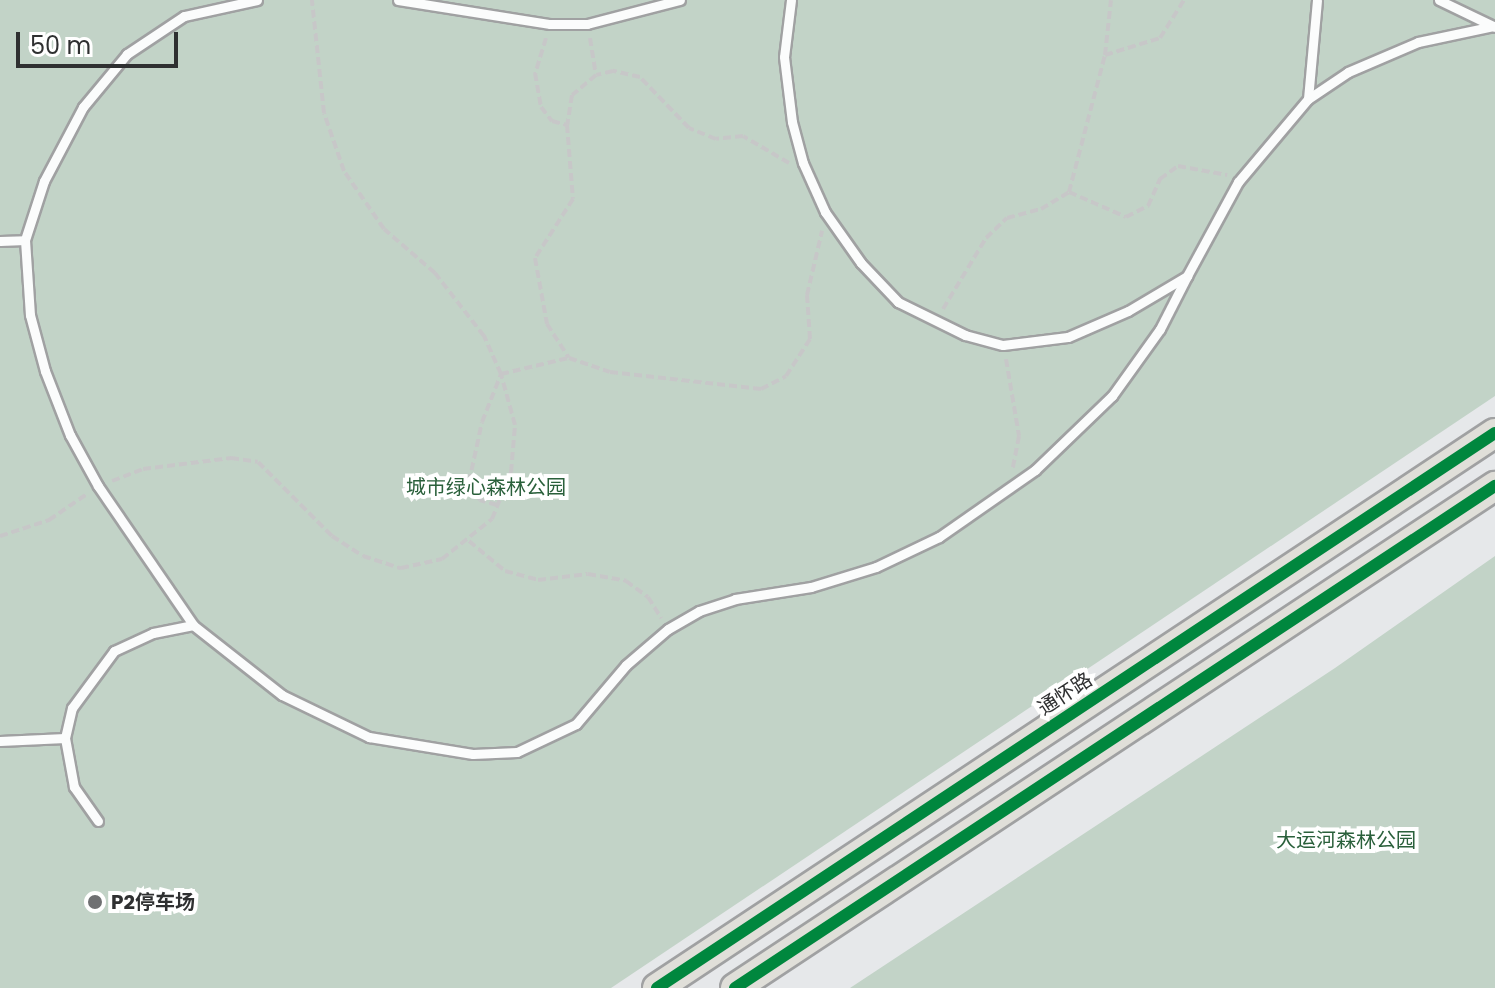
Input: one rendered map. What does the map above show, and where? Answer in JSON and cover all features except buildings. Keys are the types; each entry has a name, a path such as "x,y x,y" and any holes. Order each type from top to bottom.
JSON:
{"main road":[{"name":"通怀路","path":"657,988 1495,433"},
{"path":"735,988 1495,486"}],"lane":[{"path":"257,0 184,16 127,54 83,107 44,181 25,240 30,315 45,371 98,486 193,625 282,695 369,737 473,754 517,752 576,724 626,665 668,629 735,599 811,587 876,567 939,537 997,499 1057,451 1112,396 1160,329 1238,182 1308,99 1348,72 1418,42 1494,26"},
{"path":"398,0 550,24 587,24 680,0"},
{"path":"791,0 784,57 803,163 825,212 861,263 898,302 937,323 1003,345 1068,337 1128,311 1187,276"},
{"path":"1308,99 1317,0"},
{"path":"1439,0 1494,26"},
{"path":"0,241 25,240"},
{"path":"98,821 74,787 65,738 72,708 114,651 153,633 193,625"},
{"path":"0,741 65,738"}],"path":[{"path":"0,536 49,520 98,486 143,469 231,458 258,462 332,536 363,556 401,568 442,559 469,541 497,505 511,472 515,425 501,374 484,336 445,286 384,229 344,171 324,113 312,0"},
{"path":"937,323 997,228 1007,218 1041,209 1069,192 1105,55 1111,0"},
{"path":"1105,55 1160,38 1184,0"},
{"path":"550,24 535,73 541,107 552,121 567,125"},
{"path":"587,24 596,75"},
{"path":"569,358 547,324 535,258 573,199 567,125 572,95 596,75 613,71 640,77 689,128 716,139 743,136 767,147 782,163 803,163"},
{"path":"1069,192 1126,217 1148,206 1160,179 1178,166 1224,173 1238,182"},
{"path":"501,374 569,358 610,372 761,389 786,376 810,339 807,295 825,212"},
{"path":"997,499 1012,473 1019,436 1003,345"},
{"path":"497,505 480,500 469,482 482,422 501,374"},
{"path":"469,541 505,571 538,580 588,574 626,581 648,597 668,629"}],"green space":[{"name":"城市绿心森林公园","path":"0,0 1495,0 1495,396 611,988 0,988"},
{"name":"大运河森林公园","path":"1495,556 1495,988 850,988 1335,668"}],"cycle path":[{"path":"657,988 1495,433"},
{"path":"735,988 1495,486"}],"place":[{"name":"P2停车场","path":"95,902"}]}
